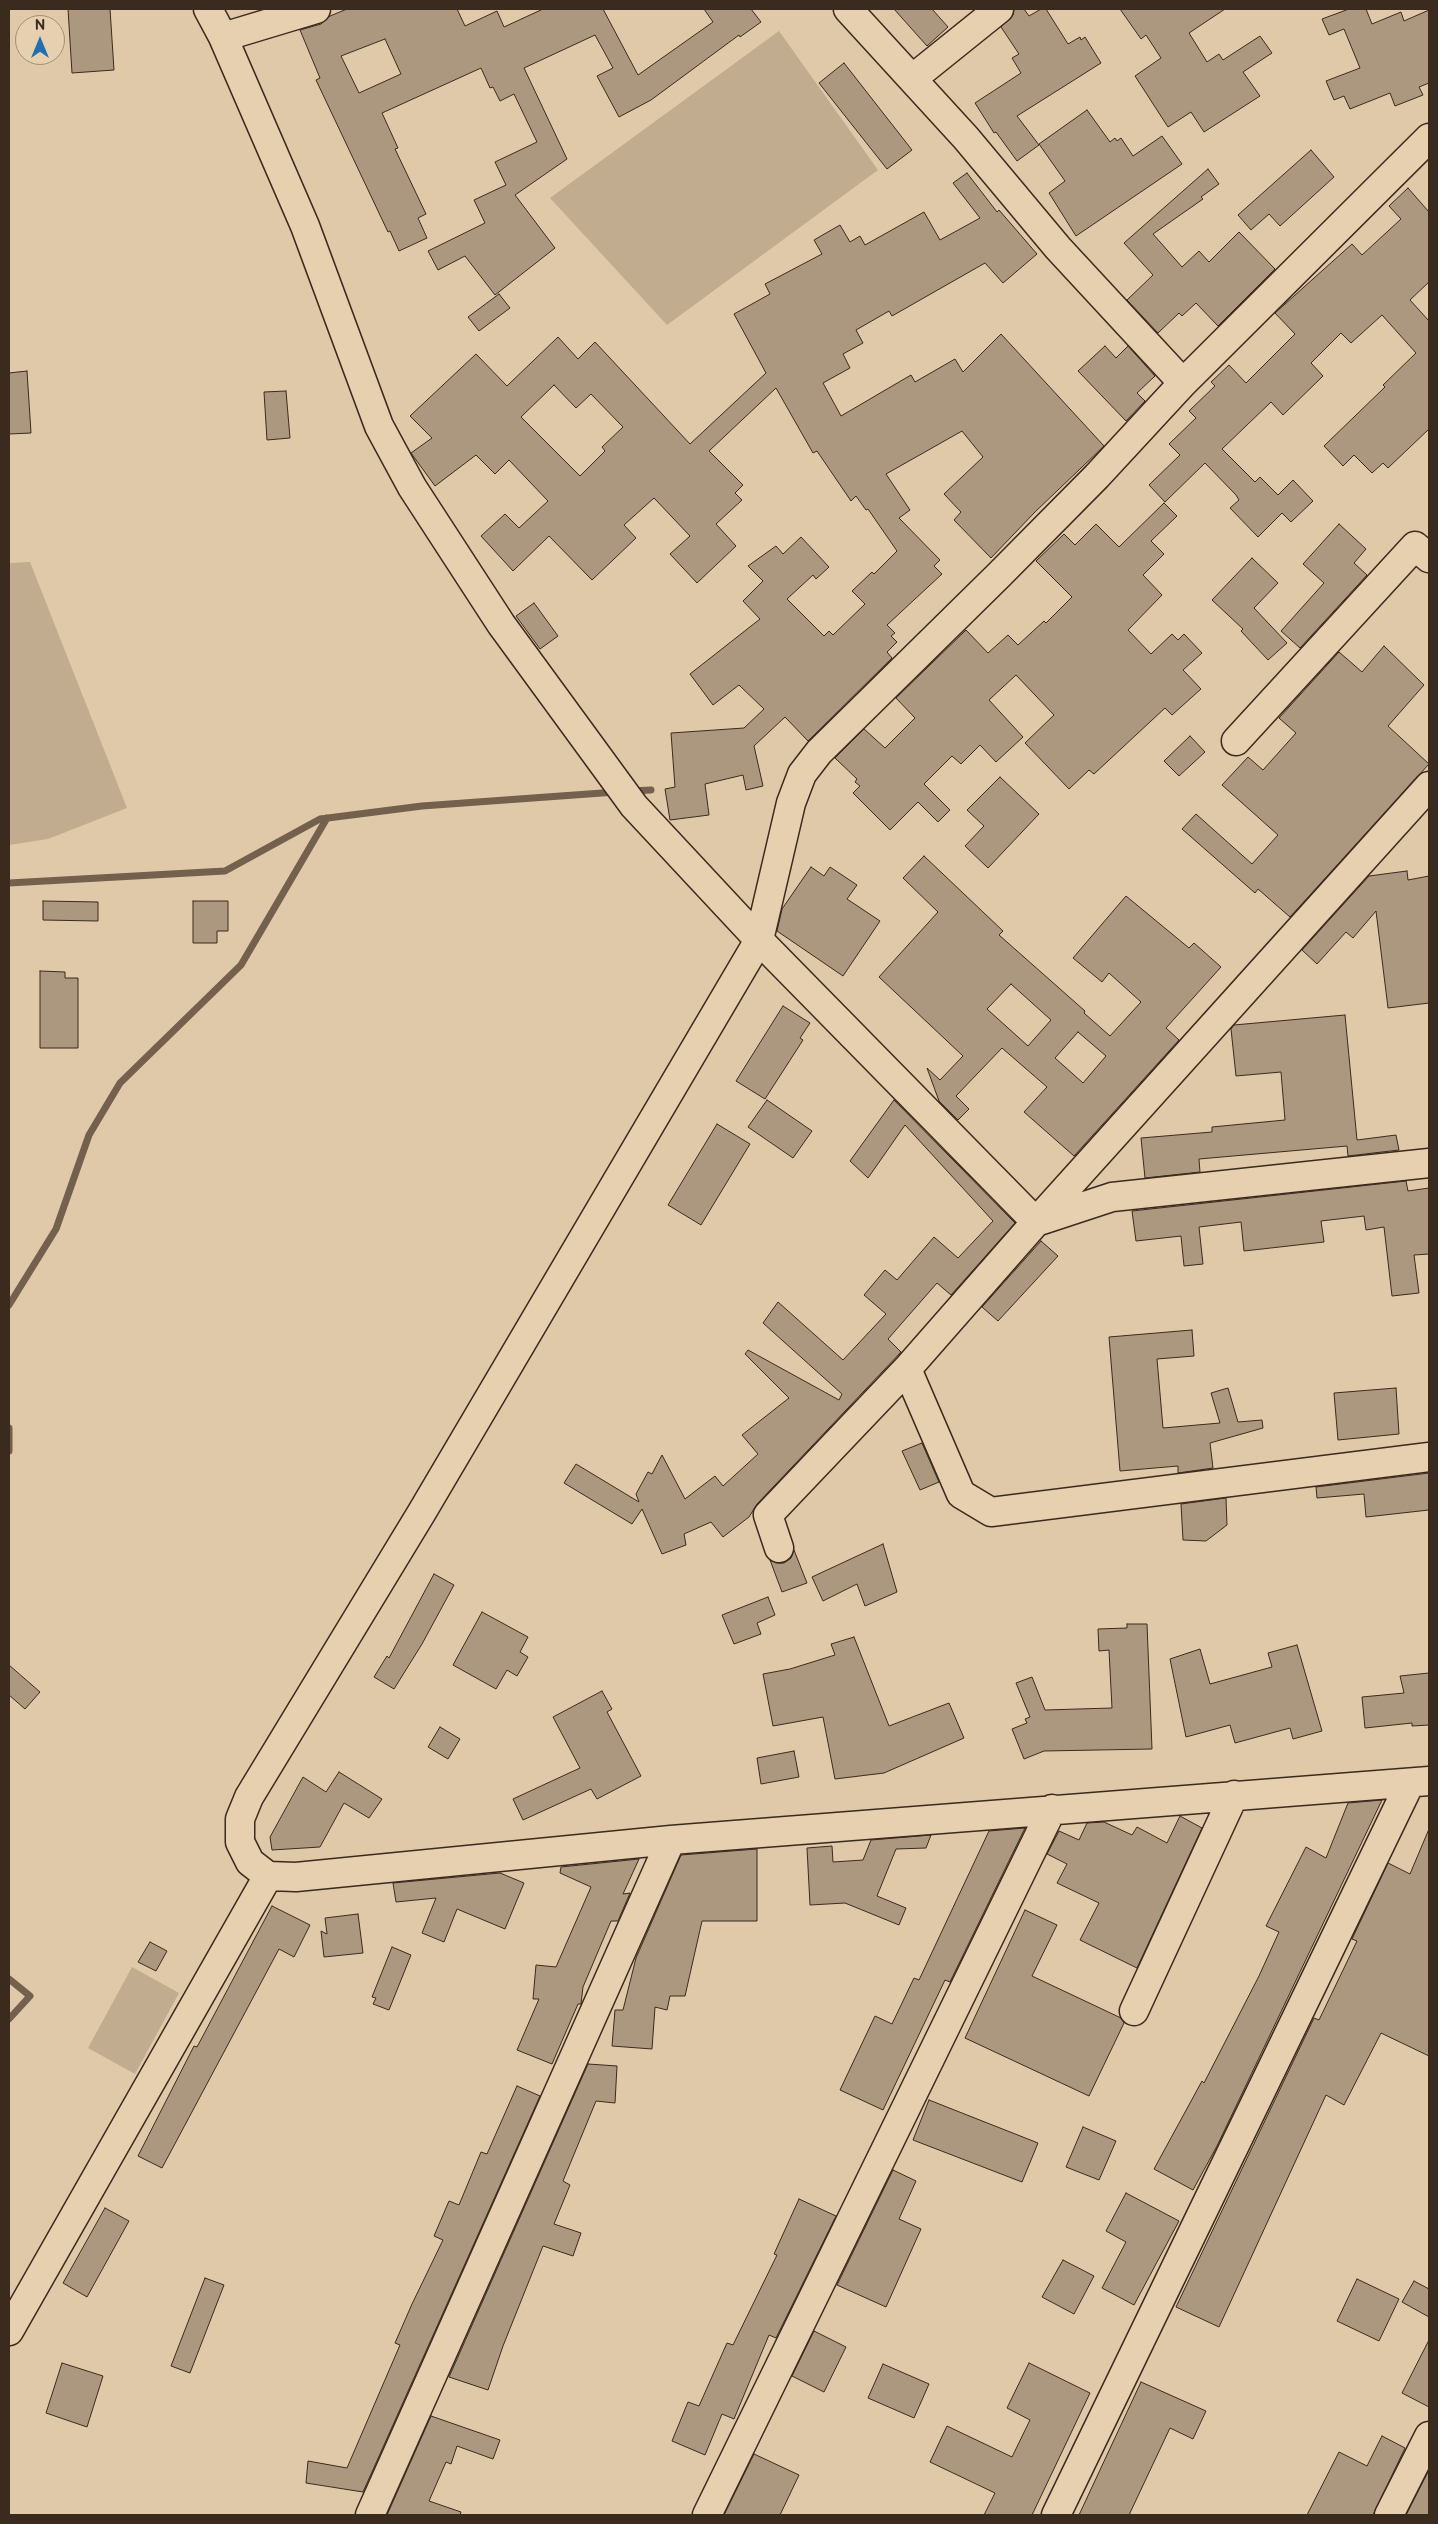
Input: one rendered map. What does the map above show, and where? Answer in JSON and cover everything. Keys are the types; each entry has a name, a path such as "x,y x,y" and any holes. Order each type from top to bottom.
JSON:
{"street":[{"path":"208,9 223,37 305,226 379,426 412,487 501,624 634,806 759,940 1036,1222"},
{"path":"223,37 316,9"},
{"path":"848,9 966,138 1058,248 1183,383"},
{"path":"912,78 1000,9"},
{"path":"1420,1782 671,1840 296,1877 268,1876 250,1862 240,1842 240,1819 249,1797 422,1512 759,940 791,803 802,774 818,752 999,575 1097,476 1183,383 1429,138"},
{"path":"1236,741 1415,546 1429,558"},
{"path":"779,1548 768,1514 907,1369 1036,1222 1429,786"},
{"path":"1036,1222 1112,1197 1429,1163"},
{"path":"907,1369 961,1494 991,1512 1429,1458"},
{"path":"1056,2515 1420,1782"},
{"path":"1134,2011 1234,1796"},
{"path":"707,2515 1052,1809"},
{"path":"370,2515 671,1840"},
{"path":"9,2331 268,1876"},
{"path":"1389,2515 1429,2436"}],"shaded area":[{"path":"779,31 878,170 667,325 550,198"},
{"path":"30,562 127,808 48,839 9,845 9,563"},
{"path":"132,1967 179,1993 135,2074 88,2048"}],"building":[{"path":"68,9 110,9 114,70 72,73"},
{"path":"347,9 457,9 465,26 497,11 504,27 543,9 603,9 638,75 713,22 704,9 751,9 761,22 740,37 739,35 651,100 619,117 597,76 613,68 595,35 524,68 567,159 515,195 555,248 495,295 465,256 438,270 428,251 485,223 474,200 506,185 495,162 537,142 514,94 500,101 493,87 490,88 481,68 382,113 398,148 395,149 426,214 418,218 427,238 399,251 390,231 388,232 316,80 320,78 300,30 321,24 330,16","holes":["385,39 401,74 359,93 341,56"]},
{"path":"894,9 932,9 948,27 927,46"},
{"path":"1014,9 1024,9 1029,16 1041,9 1046,9 1068,44 1080,37 1081,40 1085,37 1101,63 1017,116 1039,145 1017,161 996,132 994,133 975,103 1021,73 1012,58 1019,54 1001,27 1013,15"},
{"path":"1120,9 1225,9 1189,33 1207,62 1219,54 1223,60 1260,36 1272,53 1243,72 1260,96 1204,132 1191,112 1168,127 1135,76 1161,58 1146,35 1141,39"},
{"path":"1349,9 1366,9 1372,24 1401,12 1404,21 1429,10 1429,83 1419,87 1423,95 1395,106 1390,93 1350,109 1344,96 1334,100 1326,81 1360,68 1344,29 1329,35 1322,19"},
{"path":"844,63 912,150 887,169 819,83"},
{"path":"1087,110 1110,142 1115,138 1117,141 1121,138 1133,156 1162,136 1182,164 1076,236 1049,193 1065,181 1039,144"},
{"path":"1311,150 1334,177 1280,226 1269,214 1251,230 1238,215"},
{"path":"1208,169 1219,184 1201,197 1203,199 1153,234 1182,267 1199,251 1209,262 1239,232 1275,269 1218,326 1196,303 1182,316 1179,313 1158,333 1127,300 1153,275 1124,243"},
{"path":"967,173 997,212 999,210 1037,254 1003,283 985,263 892,316 889,311 856,330 863,343 843,354 850,368 823,383 841,416 911,375 915,382 955,359 963,372 1001,334 1104,446 1035,512 991,558 954,520 961,512 944,494 983,457 962,431 886,474 910,510 899,518 940,560 934,566 942,574 887,625 895,633 891,636 897,642 887,652 892,658 808,741 785,717 754,746 763,786 746,790 743,775 705,784 709,815 670,820 665,789 675,787 671,733 744,728 764,709 739,685 713,705 690,674 760,619 743,601 763,581 748,566 776,546 783,554 801,537 829,567 816,579 813,575 787,599 824,636 829,631 833,635 865,604 852,591 872,572 874,574 897,551 868,509 866,510 856,496 851,501 817,451 813,453 776,388 709,451 743,485 735,493 742,500 716,524 736,546 697,583 670,554 690,536 654,498 624,525 636,538 592,580 549,536 513,571 481,536 505,514 519,528 548,501 509,460 495,474 476,455 435,486 411,453 432,438 410,416 476,354 507,386 558,337 578,359 595,342 690,444 766,373 734,314 770,294 765,284 822,254 814,240 840,225 850,242 860,236 865,245 924,212 940,240 980,218 953,183","holes":["554,385 576,408 591,394 623,427 602,447 605,451 580,476 521,417"]},
{"path":"1408,188 1429,212 1429,282 1410,300 1429,321 1429,429 1388,468 1383,463 1372,473 1354,455 1343,466 1324,446 1385,387 1383,385 1416,353 1382,315 1351,343 1341,333 1311,363 1323,376 1283,415 1271,402 1222,449 1255,482 1260,477 1278,495 1293,480 1313,501 1291,522 1282,513 1258,537 1230,508 1239,500 1236,495 1205,463 1165,502 1149,485 1180,455 1169,444 1196,418 1189,411 1215,386 1211,382 1229,365 1246,383 1295,334 1275,313 1352,244 1362,255 1401,219 1389,206"},
{"path":"499,294 510,308 479,331 468,317"},
{"path":"1105,346 1116,358 1128,346 1155,376 1137,393 1145,401 1126,421 1078,371"},
{"path":"27,371 31,433 9,434 9,373"},
{"path":"286,391 290,438 267,440 264,392"},
{"path":"1164,503 1177,516 1151,541 1164,554 1143,575 1162,595 1128,630 1151,654 1172,634 1178,640 1184,634 1202,653 1183,670 1201,689 1172,715 1165,708 1094,774 1089,770 1069,789 1025,743 1054,715 1016,675 989,700 1023,737 996,762 980,745 961,764 952,756 924,784 950,810 938,822 918,802 890,830 853,793 860,786 855,782 857,779 835,758 864,729 885,748 915,718 896,698 966,630 988,653 1008,635 1018,645 1044,621 1046,623 1072,597 1036,561 1064,534 1075,545 1096,524 1119,547"},
{"path":"1339,524 1366,549 1354,563 1367,575 1300,648 1281,631 1324,583 1303,564"},
{"path":"1252,558 1278,583 1254,608 1287,643 1268,660 1241,631 1243,629 1212,600"},
{"path":"534,603 558,636 540,649 516,616"},
{"path":"1384,646 1424,685 1388,726 1429,764 1290,917 1258,889 1255,893 1182,829 1196,814 1252,864 1278,835 1222,785 1248,757 1263,770 1296,733 1279,718 1339,652 1362,672"},
{"path":"1190,736 1205,752 1179,776 1164,761"},
{"path":"1000,777 1039,814 988,868 965,846 984,826 967,810"},
{"path":"924,856 1003,931 999,935 1085,1011 1084,1013 1110,1036 1141,1002 1109,973 1102,982 1073,958 1126,896 1189,948 1194,943 1221,967 1166,1028 1179,1040 1074,1156 1024,1112 1047,1087 1002,1048 956,1096 969,1109 958,1120 939,1101 927,1068 940,1080 963,1056 879,977 938,912 903,878","holes":["1011,984 1051,1020 1028,1046 987,1009","1078,1032 1106,1056 1083,1083 1055,1058"]},
{"path":"811,867 824,876 830,867 857,885 847,899 880,921 843,976 777,931 782,909"},
{"path":"1407,871 1408,880 1429,876 1429,1003 1388,1008 1376,911 1353,938 1346,932 1317,964 1302,950 1369,876"},
{"path":"43,901 98,902 98,921 43,920"},
{"path":"193,901 228,901 228,931 217,931 217,943 193,943"},
{"path":"40,971 65,972 65,978 78,978 78,1048 40,1048"},
{"path":"783,1006 810,1023 800,1038 803,1040 765,1099 736,1081"},
{"path":"1345,1015 1357,1140 1396,1135 1399,1150 1348,1156 1347,1146 1199,1159 1200,1172 1145,1178 1141,1138 1212,1132 1212,1127 1285,1120 1281,1072 1236,1076 1231,1029 1234,1025"},
{"path":"767,1100 812,1131 793,1158 748,1127"},
{"path":"894,1100 1015,1223 951,1295 937,1283 888,1339 901,1352 757,1504 749,1517 723,1537 711,1522 684,1534 686,1545 662,1554 642,1509 632,1524 564,1483 576,1464 639,1502 636,1494 648,1472 652,1474 662,1455 685,1499 715,1476 723,1486 758,1454 742,1435 789,1398 745,1354 748,1350 839,1400 842,1394 763,1323 778,1302 843,1360 886,1314 864,1295 885,1270 897,1280 934,1237 958,1258 993,1221 905,1125 868,1178 850,1161"},
{"path":"717,1124 750,1144 701,1225 668,1205"},
{"path":"1406,1181 1408,1191 1429,1188 1429,1254 1414,1255 1419,1293 1392,1296 1384,1227 1366,1230 1364,1216 1321,1221 1324,1242 1244,1251 1241,1222 1199,1227 1203,1264 1184,1266 1181,1236 1136,1241 1132,1211"},
{"path":"1041,1241 1058,1256 998,1321 982,1307"},
{"path":"1192,1330 1194,1356 1157,1359 1163,1428 1220,1423 1211,1393 1228,1388 1238,1422 1262,1420 1263,1428 1210,1443 1213,1468 1178,1473 1178,1466 1120,1471 1109,1337"},
{"path":"1396,1388 1399,1434 1338,1440 1334,1393"},
{"path":"922,1443 939,1482 920,1490 902,1451"},
{"path":"1429,1473 1429,1510 1366,1517 1364,1494 1317,1498 1316,1487"},
{"path":"1226,1498 1227,1525 1206,1541 1183,1540 1181,1504"},
{"path":"883,1544 897,1592 865,1606 857,1584 823,1601 812,1577"},
{"path":"794,1550 807,1583 782,1592 770,1560 776,1563 784,1563 791,1558"},
{"path":"434,1574 454,1585 422,1644 394,1689 374,1677 387,1656 389,1658"},
{"path":"768,1597 775,1615 757,1623 761,1634 734,1644 722,1615"},
{"path":"482,1612 528,1637 520,1652 528,1657 517,1676 507,1670 496,1689 453,1665"},
{"path":"1127,1624 1147,1624 1152,1749 1044,1751 1024,1759 1012,1729 1027,1723 1025,1719 1030,1717 1016,1683 1032,1677 1045,1710 1112,1708 1109,1650 1099,1651 1098,1629 1127,1628"},
{"path":"854,1637 889,1726 949,1703 964,1738 884,1773 835,1779 823,1717 773,1726 763,1674 790,1669 835,1655 831,1644"},
{"path":"1297,1645 1322,1731 1293,1739 1290,1728 1235,1743 1230,1725 1186,1737 1170,1659 1200,1649 1210,1684 1272,1667 1268,1653"},
{"path":"9,1665 40,1692 25,1709 9,1695"},
{"path":"1429,1673 1429,1725 1412,1726 1412,1723 1365,1728 1362,1697 1404,1693 1400,1676"},
{"path":"602,1691 612,1709 607,1712 641,1776 597,1799 591,1789 523,1820 513,1799 580,1768 553,1717"},
{"path":"440,1727 460,1739 448,1759 428,1747"},
{"path":"794,1751 799,1777 761,1784 757,1758"},
{"path":"339,1772 382,1799 369,1818 344,1803 320,1847 272,1850 270,1837 303,1777 326,1792"},
{"path":"1382,1800 1217,2146 1193,2190 1154,2169 1202,2081 1204,2083 1259,1976 1279,1932 1266,1926 1306,1847 1326,1858 1348,1803"},
{"path":"1180,1816 1202,1828 1137,1968 1080,1940 1099,1903 1057,1883 1067,1864 1047,1854 1059,1831 1079,1840 1087,1823 1104,1822 1132,1835 1137,1827 1167,1843"},
{"path":"1025,1828 950,1982 945,1980 883,2110 840,2090 875,2016 892,2024 914,1978 919,1980 989,1831"},
{"path":"1429,1829 1429,2056 1381,2033 1344,2105 1326,2095 1219,2327 1176,2307 1314,2018 1319,2020 1357,1941 1352,1939 1388,1863 1410,1874"},
{"path":"931,1835 926,1848 896,1849 877,1896 906,1908 899,1925 845,1903 810,1905 807,1848 832,1846 833,1862 863,1860 871,1840"},
{"path":"757,1849 757,1921 702,1921 685,1996 670,1996 667,2010 655,2007 652,2049 612,2046 615,2010 623,2010 636,1958 681,1855"},
{"path":"639,1859 623,1894 630,1893 618,1921 611,1921 583,1987 581,2004 578,2004 552,2064 517,2050 539,1999 533,1999 536,1965 556,1967 591,1887 560,1873 561,1867"},
{"path":"500,1873 524,1883 505,1929 457,1909 444,1942 422,1933 436,1898 396,1902 393,1883"},
{"path":"272,1906 310,1925 294,1957 279,1949 162,2168 138,2156 194,2046 197,2047"},
{"path":"1025,1910 1057,1925 1032,1976 1121,2018 1124,2023 1089,2096 965,2038"},
{"path":"358,1914 363,1953 324,1957 321,1931 327,1934 325,1918"},
{"path":"150,1942 167,1951 156,1971 138,1962"},
{"path":"392,1947 411,1955 389,2010 373,2004 376,1998 372,1997"},
{"path":"588,2064 617,2066 615,2103 596,2101 563,2181 570,2185 554,2224 581,2233 573,2256 543,2246 503,2346 488,2390 449,2377"},
{"path":"517,2086 540,2096 363,2492 306,2483 308,2461 347,2468 400,2345 395,2343 443,2240 434,2236 449,2201 459,2205 481,2152 487,2154"},
{"path":"929,2100 1038,2143 1022,2182 913,2140"},
{"path":"1083,2127 1116,2141 1099,2180 1066,2167"},
{"path":"893,2170 916,2181 899,2219 921,2229 886,2307 837,2285"},
{"path":"1126,2193 1179,2221 1134,2305 1102,2288 1126,2242 1106,2231"},
{"path":"799,2199 836,2216 776,2338 769,2335 734,2419 722,2414 705,2455 672,2441 688,2402 699,2406 727,2343 733,2345 777,2255 774,2254"},
{"path":"105,2208 129,2221 87,2297 63,2283"},
{"path":"1063,2260 1094,2276 1074,2314 1042,2297"},
{"path":"205,2278 224,2285 190,2373 171,2366"},
{"path":"1357,2279 1399,2299 1379,2341 1337,2321"},
{"path":"1414,2281 1429,2289 1429,2317 1402,2302"},
{"path":"814,2331 846,2347 824,2392 792,2376"},
{"path":"1429,2340 1429,2407 1402,2393"},
{"path":"62,2363 103,2376 87,2427 46,2413"},
{"path":"1029,2363 1090,2393 1032,2515 984,2515 995,2493 930,2462 947,2426 1012,2457 1030,2420 1007,2408"},
{"path":"883,2364 929,2384 914,2418 868,2398"},
{"path":"1141,2382 1206,2411 1193,2439 1170,2428 1129,2515 1079,2515"},
{"path":"431,2416 500,2440 493,2459 457,2446 451,2464 446,2462 429,2501 461,2512 460,2515 387,2515"},
{"path":"1382,2436 1405,2448 1373,2515 1307,2515 1339,2452 1367,2466"},
{"path":"754,2454 799,2475 780,2515 724,2515"},
{"path":"1429,2470 1429,2515 1406,2515"}],"waterway":[{"path":"631,791 651,790"},
{"path":"9,883 225,871 320,819 422,806 616,792"},
{"path":"9,1305 56,1229 89,1135 120,1083 241,965 327,818"},
{"path":"9,1428 9,1451"},
{"path":"9,1979 30,1996 9,2019"}]}
